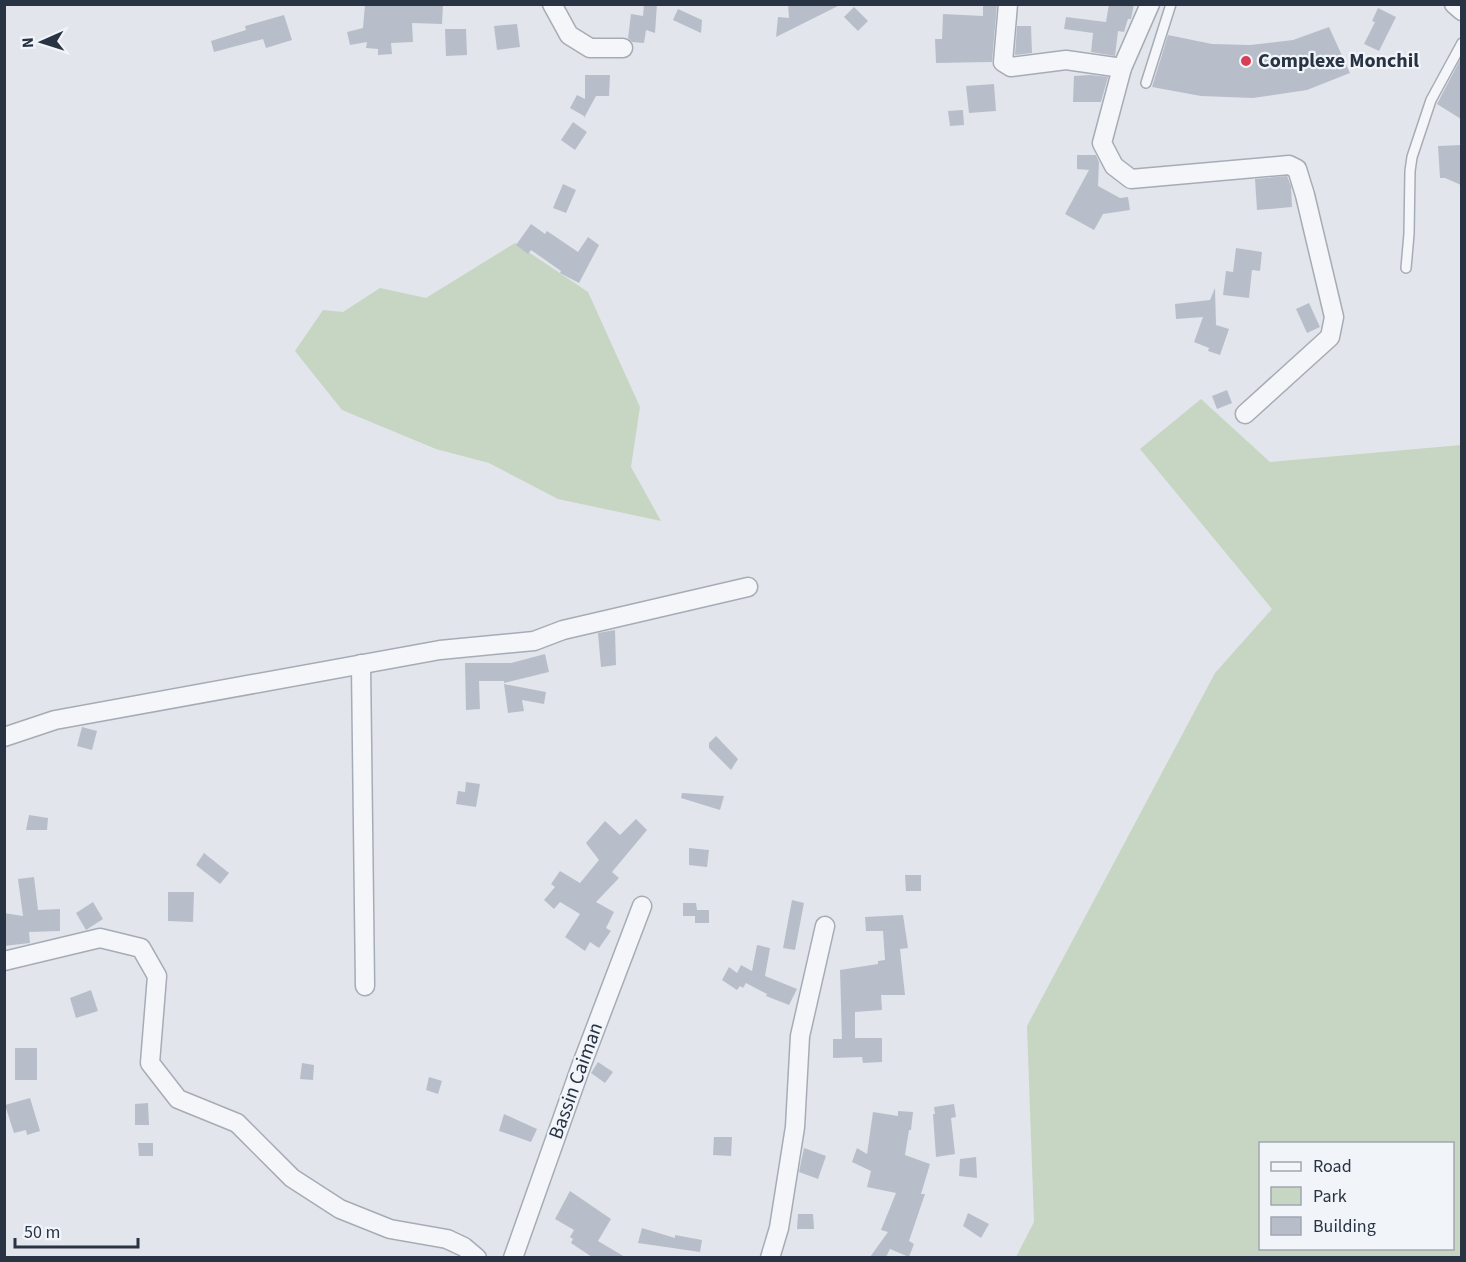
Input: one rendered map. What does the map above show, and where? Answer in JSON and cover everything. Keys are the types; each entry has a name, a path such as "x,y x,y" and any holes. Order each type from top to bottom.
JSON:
{"street":[{"path":"552,4 569,35 590,48 623,48"},
{"path":"1008,4 1003,62 1011,67 1066,60 1122,68"},
{"path":"1150,4 1122,68 1102,143 1114,166 1131,179 1289,165 1297,169 1334,316 1330,337 1245,414"},
{"path":"1454,4 1461,11"},
{"path":"4,737 55,720 361,664 440,650 534,641 563,630 748,586"},
{"path":"361,664 365,986"},
{"name":"Bassin Caiman","path":"513,1257 580,1069 642,906"},
{"path":"770,1257 779,1228 795,1127 800,1036 825,926"},
{"path":"4,961 100,938 141,948 157,976 150,1063 178,1099 237,1123 292,1178 340,1209 390,1229 447,1239 464,1247 477,1257"}],"lane":[{"path":"1146,83 1171,4"},
{"path":"1406,267 1412,157 1431,100 1461,43"}],"green space":[{"path":"515,243 588,292 640,407 631,467 661,521 558,499 489,463 436,449 342,410 295,351 323,310 343,312 380,288 426,298"},
{"path":"1201,399 1270,462 1461,445 1461,1257 1016,1257 1034,1222 1027,1026 1215,673 1272,609 1140,449"}],"building":[{"path":"365,4 443,5 442,24 412,23 413,42 391,43 392,54 378,55 378,49 366,48 367,42 350,45 347,32 363,28"},
{"path":"644,4 657,4 655,33 646,30 644,43 632,42 628,38 631,14 643,16"},
{"path":"788,4 842,4 776,37 778,17 789,18"},
{"path":"983,4 997,4 992,62 936,63 935,39 942,39 943,14 983,16"},
{"path":"1109,4 1134,4 1131,19 1128,19 1124,32 1118,31 1115,56 1091,52 1093,33 1064,29 1066,17 1106,22"},
{"path":"854,7 868,21 858,31 844,17"},
{"path":"1378,8 1396,17 1379,51 1364,44 1375,22 1372,21"},
{"path":"678,9 702,20 701,33 673,20"},
{"path":"284,15 292,40 266,48 263,39 214,52 211,41 246,30 245,26"},
{"path":"517,24 520,47 497,50 494,26"},
{"path":"1017,26 1031,26 1032,53 1015,55"},
{"path":"1329,27 1350,73 1307,90 1253,98 1201,96 1152,87 1168,35 1212,44 1250,45 1293,40"},
{"path":"445,29 466,29 467,55 446,56"},
{"path":"1461,58 1461,119 1437,104"},
{"path":"585,75 610,75 609,96 596,96 584,118 570,108 577,95 585,99"},
{"path":"1074,76 1108,77 1101,102 1073,102"},
{"path":"994,84 996,111 969,113 966,86"},
{"path":"963,110 964,125 950,126 948,111"},
{"path":"573,122 587,132 575,150 561,140"},
{"path":"1461,145 1461,185 1440,178 1438,146"},
{"path":"1077,155 1096,155 1099,162 1098,186 1120,198 1128,197 1130,210 1103,214 1094,230 1065,214 1089,170 1077,169"},
{"path":"1287,176 1291,186 1292,207 1257,210 1255,179"},
{"path":"563,184 576,190 566,213 553,208"},
{"path":"531,224 545,234 547,231 578,252 588,237 599,245 579,283 560,273 561,271 531,250 528,254 516,245"},
{"path":"1236,248 1262,252 1260,271 1252,270 1249,298 1223,295 1226,271 1233,272"},
{"path":"1215,288 1216,325 1229,329 1220,355 1194,342 1203,317 1176,319 1175,304 1210,300"},
{"path":"1309,303 1320,327 1307,333 1296,309"},
{"path":"1227,390 1232,403 1217,409 1212,396"},
{"path":"615,630 616,665 601,667 598,633"},
{"path":"545,654 549,672 504,683 504,681 479,681 480,709 466,710 465,663 511,663"},
{"path":"504,684 546,692 544,704 522,700 524,711 508,713"},
{"path":"82,727 97,731 92,750 77,746"},
{"path":"716,736 738,759 731,770 709,748 709,743"},
{"path":"466,782 480,784 476,807 456,804 458,791 465,792"},
{"path":"682,793 724,796 720,810 681,798"},
{"path":"29,815 48,818 47,830 26,830"},
{"path":"636,819 647,830 612,872 619,878 596,902 614,912 606,928 611,931 599,948 590,942 585,951 565,937 580,914 560,902 554,909 544,900 555,887 551,884 560,871 580,883 599,860 586,843 605,821 620,835"},
{"path":"689,848 709,850 707,867 689,865"},
{"path":"204,853 229,873 220,884 196,865"},
{"path":"905,875 921,875 921,891 906,891"},
{"path":"34,877 38,910 60,909 60,931 29,932 30,943 4,946 4,913 23,916 18,879"},
{"path":"168,892 194,892 193,922 168,921"},
{"path":"792,900 804,903 795,950 783,948"},
{"path":"93,902 103,919 86,930 76,913"},
{"path":"683,903 696,903 697,910 709,910 709,923 695,923 695,916 683,916"},
{"path":"903,915 908,948 900,949 905,995 881,995 882,1010 855,1012 855,1038 882,1038 882,1062 863,1063 862,1057 833,1058 833,1039 842,1039 840,970 878,964 878,961 885,960 883,931 866,931 865,917"},
{"path":"757,945 770,948 765,976 797,989 789,1005 766,996 767,994 746,983 743,988 740,986 737,990 722,980 729,967 737,973 741,965 752,971"},
{"path":"91,990 98,1011 76,1018 70,998"},
{"path":"15,1048 37,1048 37,1080 15,1080"},
{"path":"598,1062 613,1072 605,1083 591,1073"},
{"path":"302,1063 314,1065 313,1080 300,1079"},
{"path":"429,1077 442,1081 438,1094 426,1090"},
{"path":"30,1098 40,1131 27,1135 26,1130 14,1133 5,1105"},
{"path":"148,1103 149,1125 135,1125 135,1104"},
{"path":"954,1104 956,1117 951,1118 955,1154 936,1157 934,1107"},
{"path":"898,1111 913,1112 905,1155 930,1164 921,1194 925,1194 909,1241 914,1244 909,1257 890,1249 886,1257 870,1257 888,1232 881,1230 896,1193 867,1187 871,1171 852,1162 857,1148 867,1154 873,1112 898,1116"},
{"path":"504,1114 537,1129 531,1142 499,1131"},
{"path":"714,1137 732,1137 731,1156 713,1155"},
{"path":"138,1143 153,1143 153,1156 139,1156"},
{"path":"804,1148 826,1156 818,1179 799,1172"},
{"path":"976,1157 977,1178 959,1176 960,1159"},
{"path":"570,1191 611,1219 598,1241 625,1257 592,1257 571,1243 573,1239 570,1237 574,1230 555,1219"},
{"path":"968,1213 989,1224 981,1238 963,1226"},
{"path":"798,1214 813,1214 814,1229 797,1229"},
{"path":"642,1228 675,1238 675,1235 702,1240 700,1252 638,1243"}],"place":[{"name":"Complexe Monchil","path":"1246,61"}]}
